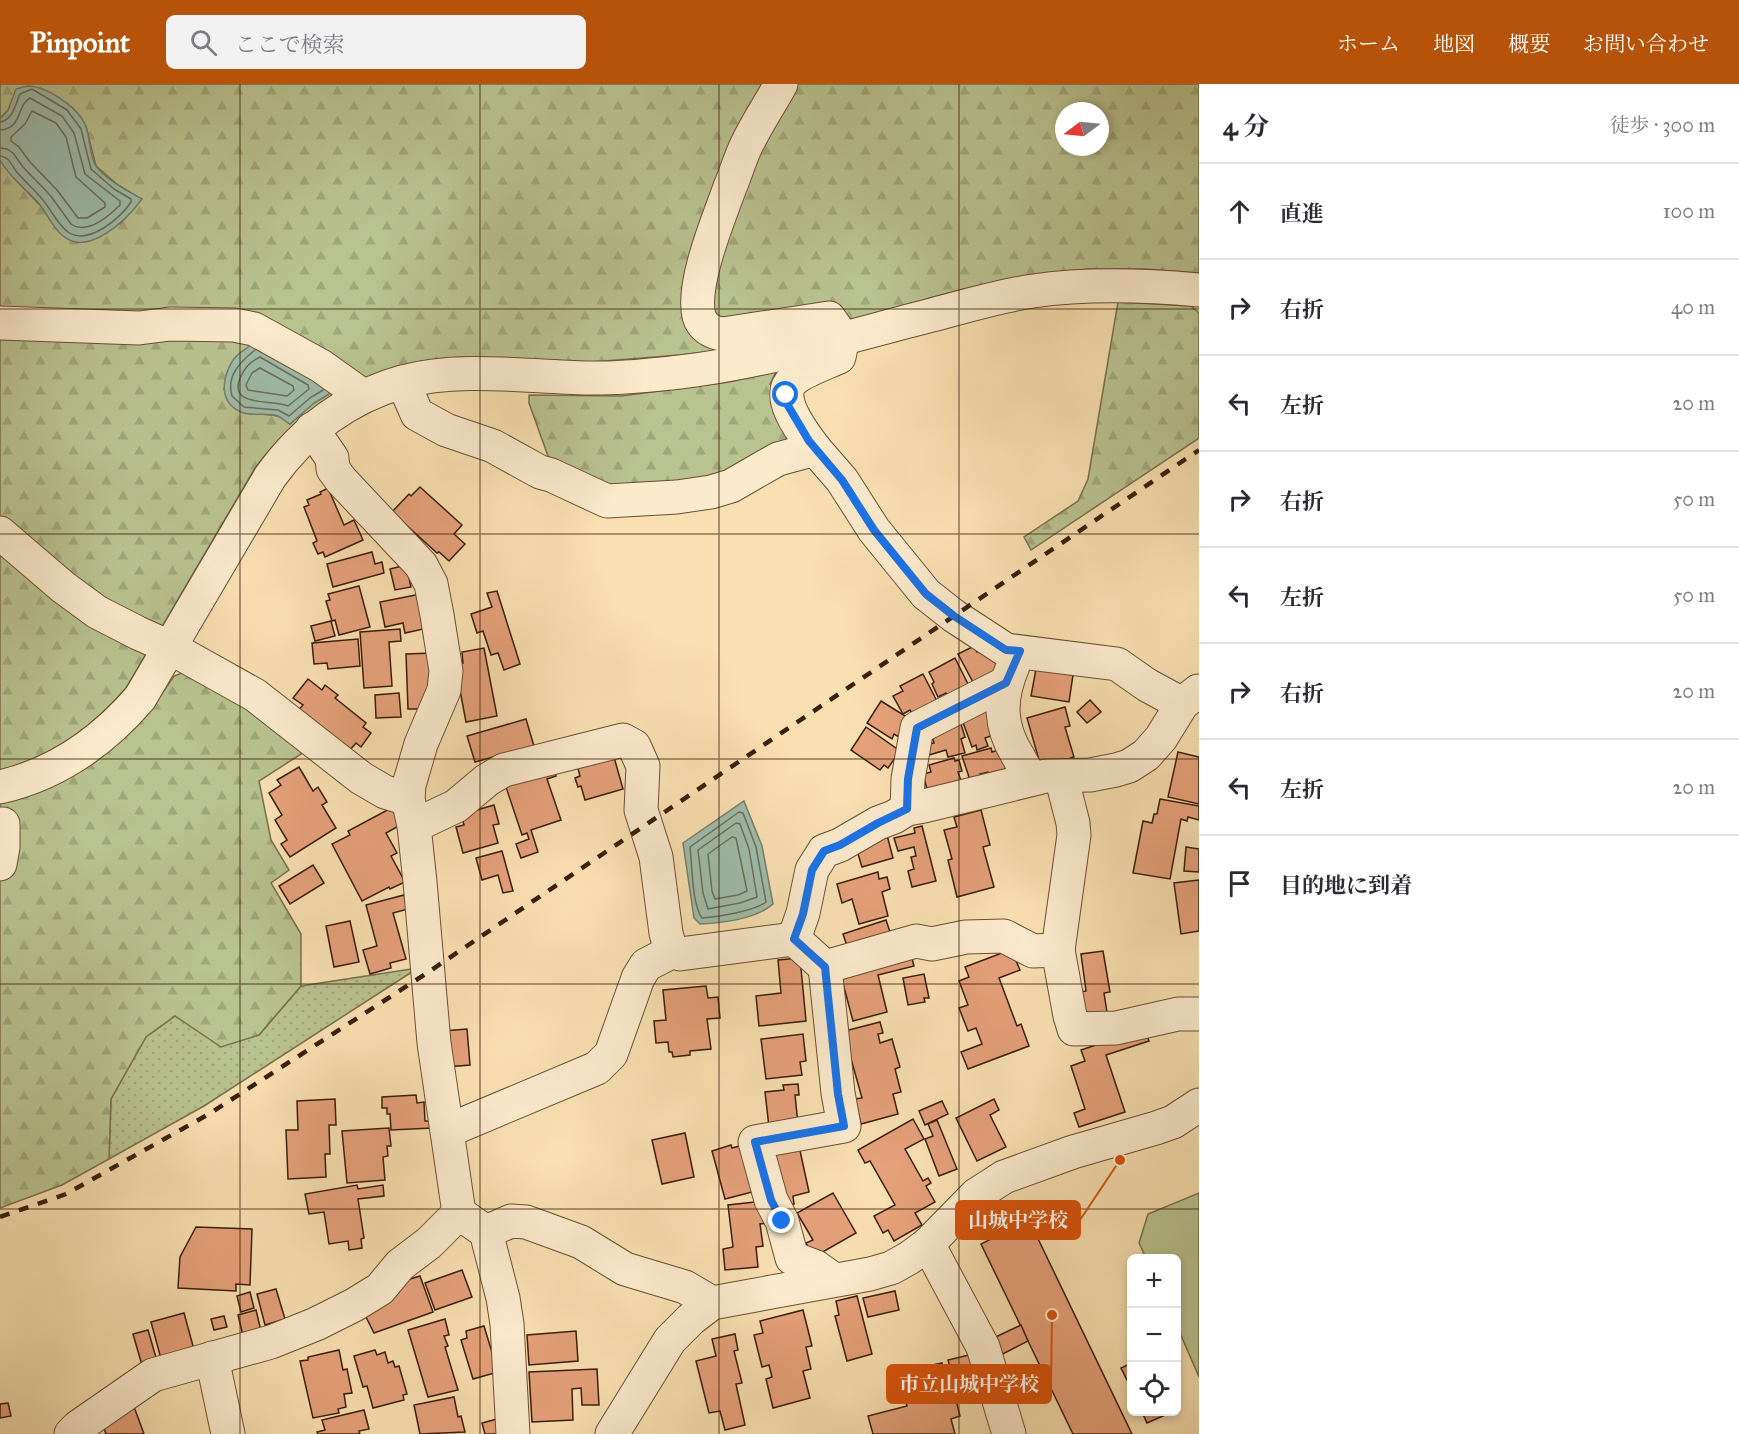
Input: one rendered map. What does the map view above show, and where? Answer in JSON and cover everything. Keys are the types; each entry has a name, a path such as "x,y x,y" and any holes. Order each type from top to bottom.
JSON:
{"street":[{"path":"781,84 746,145 714,232 704,266 698,300 699,316 708,330 723,334 829,318 843,338 839,357 793,380 788,387 787,404 815,449 842,480 874,530 926,594 954,616 1006,650 1117,664 1147,685 1191,697 1146,755 1129,766 1103,773 1048,777 907,809 840,845 824,851 812,870 803,914 794,939"},
{"path":"0,787 38,775 64,762 105,734 140,698 270,477 296,444 312,429 363,396 403,382 442,375 591,378 637,376 765,359 1032,291 1089,285 1144,285 1199,290"},
{"path":"0,323 139,328 170,324 234,325 254,329 321,366 363,396"},
{"path":"403,382 417,414 446,429 493,446 540,472 552,474 607,501 677,497 711,492 731,486 778,459 815,449"},
{"path":"312,429 332,458 333,469 421,565 431,584 446,671 444,690 421,744 409,785 411,813 434,1043 459,1213 486,1232 503,1298 507,1324 513,1434"},
{"path":"0,533 63,587 97,612 169,647 255,695 361,778 385,792 411,813 456,806 487,780 504,770 623,740 634,746 643,766 641,810 656,857 666,933 671,952"},
{"path":"1020,651 1006,683 1003,720 1008,740 1027,774 1048,777"},
{"path":"907,809 908,779 917,728 1006,683"},
{"path":"1048,777 1073,823 1074,835 1058,950 1074,1029 1116,1028 1178,1014 1199,1014"},
{"path":"0,824 3,824 3,836 0,864"},
{"path":"825,967 916,941 932,944 966,937 1004,936 1033,951 1058,950"},
{"path":"447,1131 597,1068 611,1054 638,978 646,965 671,952 680,954 794,939 825,967 838,1094 844,1126 755,1142 771,1200 782,1221 792,1258 816,1267 833,1279"},
{"path":"612,1434 670,1340 691,1319 712,1303 870,1274 891,1268 928,1244 976,1195 1004,1177 1073,1152 1173,1122 1199,1105"},
{"path":"71,1434 153,1375 271,1342 316,1324 354,1305 380,1289 400,1265 429,1243 459,1213"},
{"path":"486,1232 512,1221 526,1222 581,1242 625,1269 685,1287 712,1303"},
{"path":"928,1244 982,1347 1009,1434"},
{"path":"212,1358 228,1434"}],"green space":[{"path":"0,84 1199,84 1199,273 1145,269 1088,269 1030,275 963,289 757,346 591,362 462,357 400,366 372,376 321,403 298,421 255,468 126,688 113,702 70,739 54,749 19,765 0,770 0,160 39,204 120,224 141,199 118,185 96,166 86,127 8,110 0,119","holes":["224,389 334,391 314,403 290,424 277,416 238,410 228,399"]},
{"path":"1118,302 1191,306 1199,313 1199,438 1031,550 1024,537 1078,501 1088,479"},
{"path":"776,372 770,384 802,445 727,479 608,494 559,469 548,456 529,403 529,395 621,396 729,382"},
{"path":"198,667 312,747 259,781 271,840 289,870 271,883 301,934 301,986 259,1035 221,1047 175,1016 146,1037 111,1099 109,1159 62,1185 0,1208 0,804 44,790 94,763 135,728 153,707 174,676"},
{"path":"418,968 204,1106 109,1159 111,1099 146,1037 175,1016 259,1035 301,986"},
{"path":"1199,1193 1199,1377 1181,1335 1181,1254 1144,1254 1139,1243 1148,1214"}],"water":[{"path":"27,86 53,94 71,107 84,122 96,166 111,180 142,199 117,225 95,239 84,242 72,241 62,235 40,205 8,172 0,160 0,119 8,110 16,89"},
{"path":"255,342 334,391 314,403 290,424 278,416 245,413 234,408 225,396 226,374 235,357"},
{"path":"744,801 762,846 773,904 748,917 700,924 694,918 683,843"}],"building":[{"path":"420,487 462,525 454,534 465,544 449,561 392,512 409,494 411,496"},
{"path":"328,488 344,525 354,520 363,540 325,557 323,552 318,554 313,543 317,541 304,507 309,505 307,500"},
{"path":"372,552 375,564 382,562 384,573 333,587 327,564"},
{"path":"406,565 411,587 395,590 390,569"},
{"path":"359,586 370,627 339,635 326,601 330,600 328,594"},
{"path":"497,591 520,664 504,670 498,653 491,655 483,631 477,633 471,614 492,607 487,593"},
{"path":"421,594 428,628 405,633 403,623 385,627 380,602"},
{"path":"331,621 335,636 315,641 311,626"},
{"path":"400,629 401,641 389,642 392,686 364,688 360,632"},
{"path":"358,639 360,666 328,669 327,663 314,664 312,643"},
{"path":"974,646 977,652 985,648 1002,669 974,684 958,654"},
{"path":"484,648 497,716 466,722 455,664 463,663 462,652"},
{"path":"433,653 430,697 425,709 408,709 406,654"},
{"path":"955,658 970,688 949,699 946,693 938,697 929,672"},
{"path":"1036,669 1073,675 1069,702 1031,696"},
{"path":"923,674 939,705 915,718 910,710 903,714 893,696 903,691 900,686"},
{"path":"308,679 322,690 325,685 338,695 335,698 366,723 363,727 371,733 361,747 356,743 349,751 298,711 303,705 293,698"},
{"path":"399,693 401,717 376,718 375,695"},
{"path":"1090,700 1101,712 1087,723 1077,712"},
{"path":"881,701 910,719 899,737 894,734 892,739 867,723"},
{"path":"989,707 999,733 985,738 988,746 977,750 976,745 972,747 961,717"},
{"path":"1065,707 1070,726 1065,727 1074,757 1041,767 1027,718"},
{"path":"526,719 536,753 508,753 475,762 467,736"},
{"path":"960,721 965,737 961,739 965,753 948,757 946,750 929,755 925,745 934,743 930,730"},
{"path":"866,727 900,751 888,768 884,765 880,770 851,750"},
{"path":"991,748 992,752 1005,748 1012,770 990,776 988,772 970,780 962,756"},
{"path":"612,750 623,789 585,800 581,786 578,787 575,778 580,776 576,761"},
{"path":"1178,752 1199,757 1199,804 1168,797"},
{"path":"954,758 955,761 959,760 962,771 958,772 962,784 928,793 923,774 931,772 929,765"},
{"path":"299,767 313,791 318,787 327,802 322,805 336,828 290,857 281,844 287,840 275,820 282,815 269,793 281,785 277,780"},
{"path":"554,771 556,776 547,779 561,820 531,830 538,852 521,858 516,844 529,839 527,833 522,835 505,784"},
{"path":"1160,799 1199,806 1199,820 1188,817 1187,821 1181,819 1170,879 1133,873 1143,821 1152,823 1154,814 1157,814"},
{"path":"494,805 499,824 493,825 498,843 463,853 456,827 464,825 462,818 467,813"},
{"path":"393,807 404,823 386,833 397,853 391,856 405,882 390,889 389,887 362,901 332,844 350,835 348,831"},
{"path":"981,810 990,845 983,847 994,887 957,897 948,860 952,859 944,830 957,827 954,817"},
{"path":"922,826 936,881 912,887 908,871 914,869 911,857 916,856 914,847 898,851 894,838 915,833 914,828"},
{"path":"887,835 893,858 862,867 855,844"},
{"path":"1186,847 1199,849 1199,872 1184,871"},
{"path":"502,851 513,891 503,893 498,875 482,880 476,858"},
{"path":"313,865 324,883 290,904 279,886"},
{"path":"878,872 879,879 887,877 890,889 882,892 888,916 859,924 852,899 842,903 837,884"},
{"path":"1199,880 1199,931 1181,934 1174,883"},
{"path":"404,895 408,909 393,913 406,959 390,963 391,968 370,974 363,950 377,946 366,905"},
{"path":"886,920 892,938 849,952 843,934"},
{"path":"350,921 359,962 334,967 326,926"},
{"path":"910,951 914,966 878,975 887,1012 853,1021 840,972"},
{"path":"1007,951 1013,954 1020,970 999,978 1017,1026 1021,1024 1029,1046 968,1069 961,1052 982,1044 976,1028 968,1031 959,1008 968,1005 959,981 969,977 965,967"},
{"path":"1103,951 1110,992 1104,993 1108,1019 1086,1023 1081,992 1086,991 1081,954"},
{"path":"800,958 806,1021 759,1026 756,996 781,993 778,960"},
{"path":"924,974 929,998 924,998 925,1002 908,1005 903,978"},
{"path":"706,986 708,998 718,997 720,1018 707,1019 711,1049 690,1051 690,1055 673,1057 672,1052 669,1052 668,1042 656,1043 654,1021 666,1020 663,990"},
{"path":"880,1022 883,1033 878,1034 880,1043 892,1039 900,1067 895,1069 901,1092 893,1094 898,1114 861,1124 855,1099 862,1098 848,1048 841,1032"},
{"path":"467,1029 470,1065 447,1067 443,1031"},
{"path":"1144,1029 1149,1041 1106,1055 1125,1112 1079,1127 1074,1113 1085,1109 1071,1066 1085,1061 1081,1050"},
{"path":"803,1034 806,1061 800,1062 802,1075 766,1079 761,1039"},
{"path":"798,1084 799,1095 795,1095 798,1124 769,1127 765,1092 784,1090 783,1085"},
{"path":"416,1095 417,1103 424,1102 425,1121 431,1121 432,1128 391,1130 390,1114 387,1114 387,1108 382,1108 382,1097"},
{"path":"335,1099 336,1125 329,1125 330,1154 325,1154 326,1177 288,1179 286,1130 298,1130 297,1101"},
{"path":"994,1099 999,1110 990,1115 1006,1147 977,1161 956,1118"},
{"path":"942,1101 948,1114 925,1125 919,1111"},
{"path":"913,1119 924,1139 905,1149 923,1181 928,1178 931,1183 926,1186 935,1202 915,1213 922,1225 894,1241 888,1230 883,1233 874,1216 895,1205 870,1161 865,1163 858,1150"},
{"path":"937,1120 957,1169 939,1176 925,1139 933,1136 928,1124"},
{"path":"389,1128 391,1146 387,1146 388,1156 383,1157 385,1180 347,1183 342,1131"},
{"path":"685,1133 694,1177 662,1184 652,1140"},
{"path":"731,1145 732,1148 743,1145 756,1191 725,1199 712,1151"},
{"path":"799,1146 809,1192 793,1196 794,1204 787,1205 771,1152"},
{"path":"357,1185 358,1189 383,1185 384,1196 358,1199 364,1238 361,1239 362,1248 349,1250 348,1241 329,1244 324,1212 309,1214 305,1194"},
{"path":"833,1193 856,1233 814,1257 806,1243 813,1240 797,1213"},
{"path":"765,1201 767,1223 760,1224 763,1246 756,1247 758,1267 725,1270 723,1249 733,1247 728,1205"},
{"path":"1029,1220 1132,1434 1073,1434 981,1244"},
{"path":"196,1227 252,1229 250,1285 236,1284 236,1291 178,1288 180,1257"},
{"path":"462,1270 472,1297 435,1310 425,1283"},
{"path":"420,1276 433,1312 374,1333 366,1317 407,1280"},
{"path":"276,1289 285,1319 265,1325 257,1294"},
{"path":"895,1291 899,1310 868,1317 863,1298"},
{"path":"250,1292 254,1308 241,1312 237,1296"},
{"path":"857,1296 872,1354 847,1361 835,1316 839,1315 836,1301"},
{"path":"256,1310 262,1335 244,1340 238,1315"},
{"path":"803,1310 812,1346 806,1347 811,1369 803,1371 810,1398 773,1408 766,1379 772,1377 769,1365 762,1367 754,1335 763,1333 760,1321"},
{"path":"184,1313 196,1357 163,1366 151,1322"},
{"path":"224,1316 227,1327 214,1330 211,1319"},
{"path":"445,1319 449,1335 444,1336 448,1346 445,1347 458,1390 428,1397 408,1330"},
{"path":"1021,1325 1028,1341 995,1358 987,1341"},
{"path":"484,1326 498,1372 473,1379 461,1340 467,1338 466,1331"},
{"path":"148,1330 159,1368 144,1372 133,1334"},
{"path":"576,1331 578,1361 529,1365 527,1335"},
{"path":"735,1334 738,1350 734,1351 742,1383 736,1384 745,1425 725,1430 720,1411 709,1413 696,1361 716,1356 712,1339"},
{"path":"339,1350 343,1370 347,1369 352,1393 344,1394 346,1407 338,1409 339,1413 313,1418 300,1361"},
{"path":"375,1350 377,1355 385,1352 388,1363 393,1361 395,1367 399,1366 407,1394 403,1395 404,1400 373,1408 367,1386 363,1387 354,1356"},
{"path":"977,1353 976,1380 966,1382 964,1376 953,1378 948,1360"},
{"path":"942,1363 945,1379 916,1385 913,1369"},
{"path":"1127,1365 1127,1380 1121,1368"},
{"path":"597,1369 599,1405 582,1405 581,1388 572,1389 573,1420 532,1422 529,1372"},
{"path":"952,1384 960,1416 951,1419 955,1434 873,1434 868,1416 907,1406 904,1396"},
{"path":"454,1397 458,1417 461,1416 465,1432 420,1434 414,1405"},
{"path":"8,1403 11,1416 0,1418 0,1404"},
{"path":"133,1404 144,1434 106,1434 103,1426"},
{"path":"364,1410 369,1429 359,1431 360,1434 318,1434 317,1432 325,1430 322,1420"},
{"path":"1144,1416 1163,1416 1147,1423"},
{"path":"497,1419 501,1434 485,1434 482,1423"}],"railway":[{"path":"0,1217 66,1194 209,1114 427,973 1199,450"}],"place":[{"name":"山城中学校","path":"1120,1160"},
{"name":"市立山城中学校","path":"1052,1315"}],"route":[{"path":"782,1221 771,1200 755,1142 844,1126 838,1094 825,967 794,939 803,914 812,870 824,851 840,845 907,809 908,779 917,728 1006,683 1020,651 1006,650 954,616 926,594 874,530 842,480 809,441 787,404 786,395"}]}
